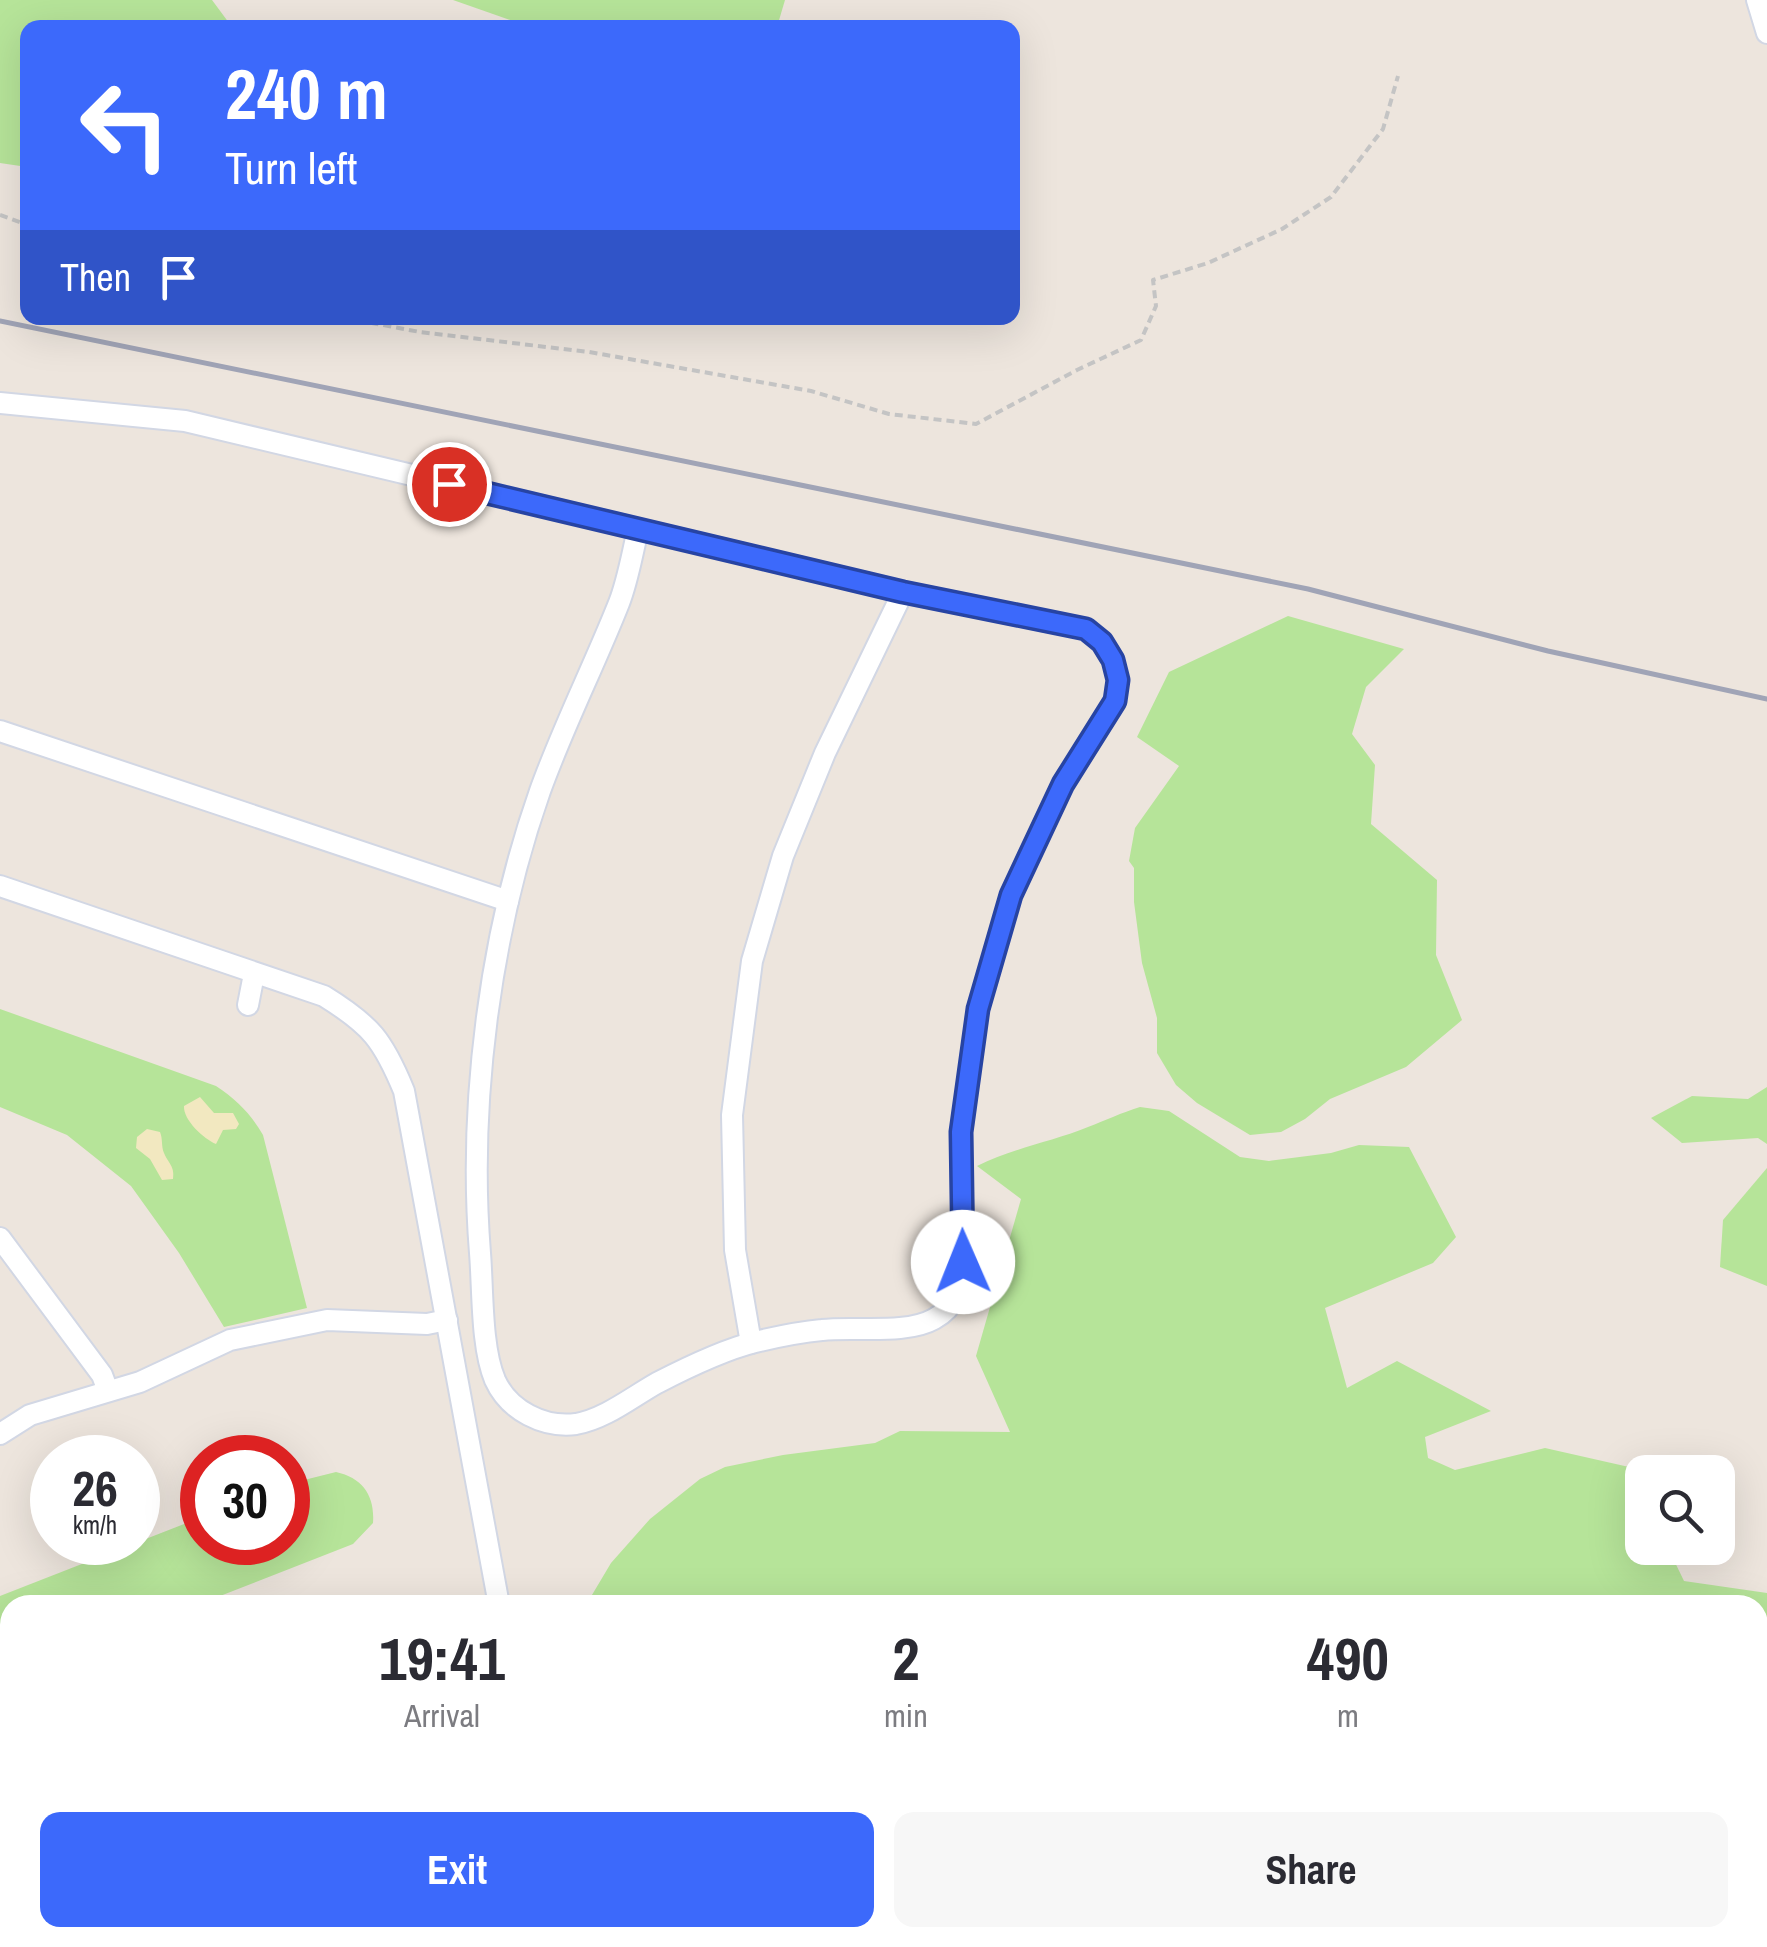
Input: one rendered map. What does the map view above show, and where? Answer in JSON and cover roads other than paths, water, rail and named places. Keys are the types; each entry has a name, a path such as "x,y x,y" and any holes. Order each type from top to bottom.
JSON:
{"street":[{"path":"1757,0 1767,33"},
{"path":"0,403 185,421 903,592 1086,629 1102,642 1113,660 1118,680 1115,701 1063,784 1011,895 978,1009 961,1132 963,1262 957,1296 946,1310 916,1326 822,1330 751,1343 660,1382 601,1416 578,1424 553,1424 530,1416 510,1402 496,1381 489,1357 478,1218 482,1062 508,901 540,792 621,599 638,530"},
{"path":"751,1343 735,1250 732,1115 752,961 783,856 903,592"},
{"path":"0,730 508,901"},
{"path":"0,886 324,996 360,1019 388,1052 404,1091 498,1595"},
{"path":"248,1005 254,974"},
{"path":"0,1238 102,1375 108,1391"},
{"path":"0,1434 30,1414 140,1382 230,1340 327,1320 426,1324 446,1320"}],"railway":[{"path":"0,321 1308,589 1548,651 1767,699"}]}
